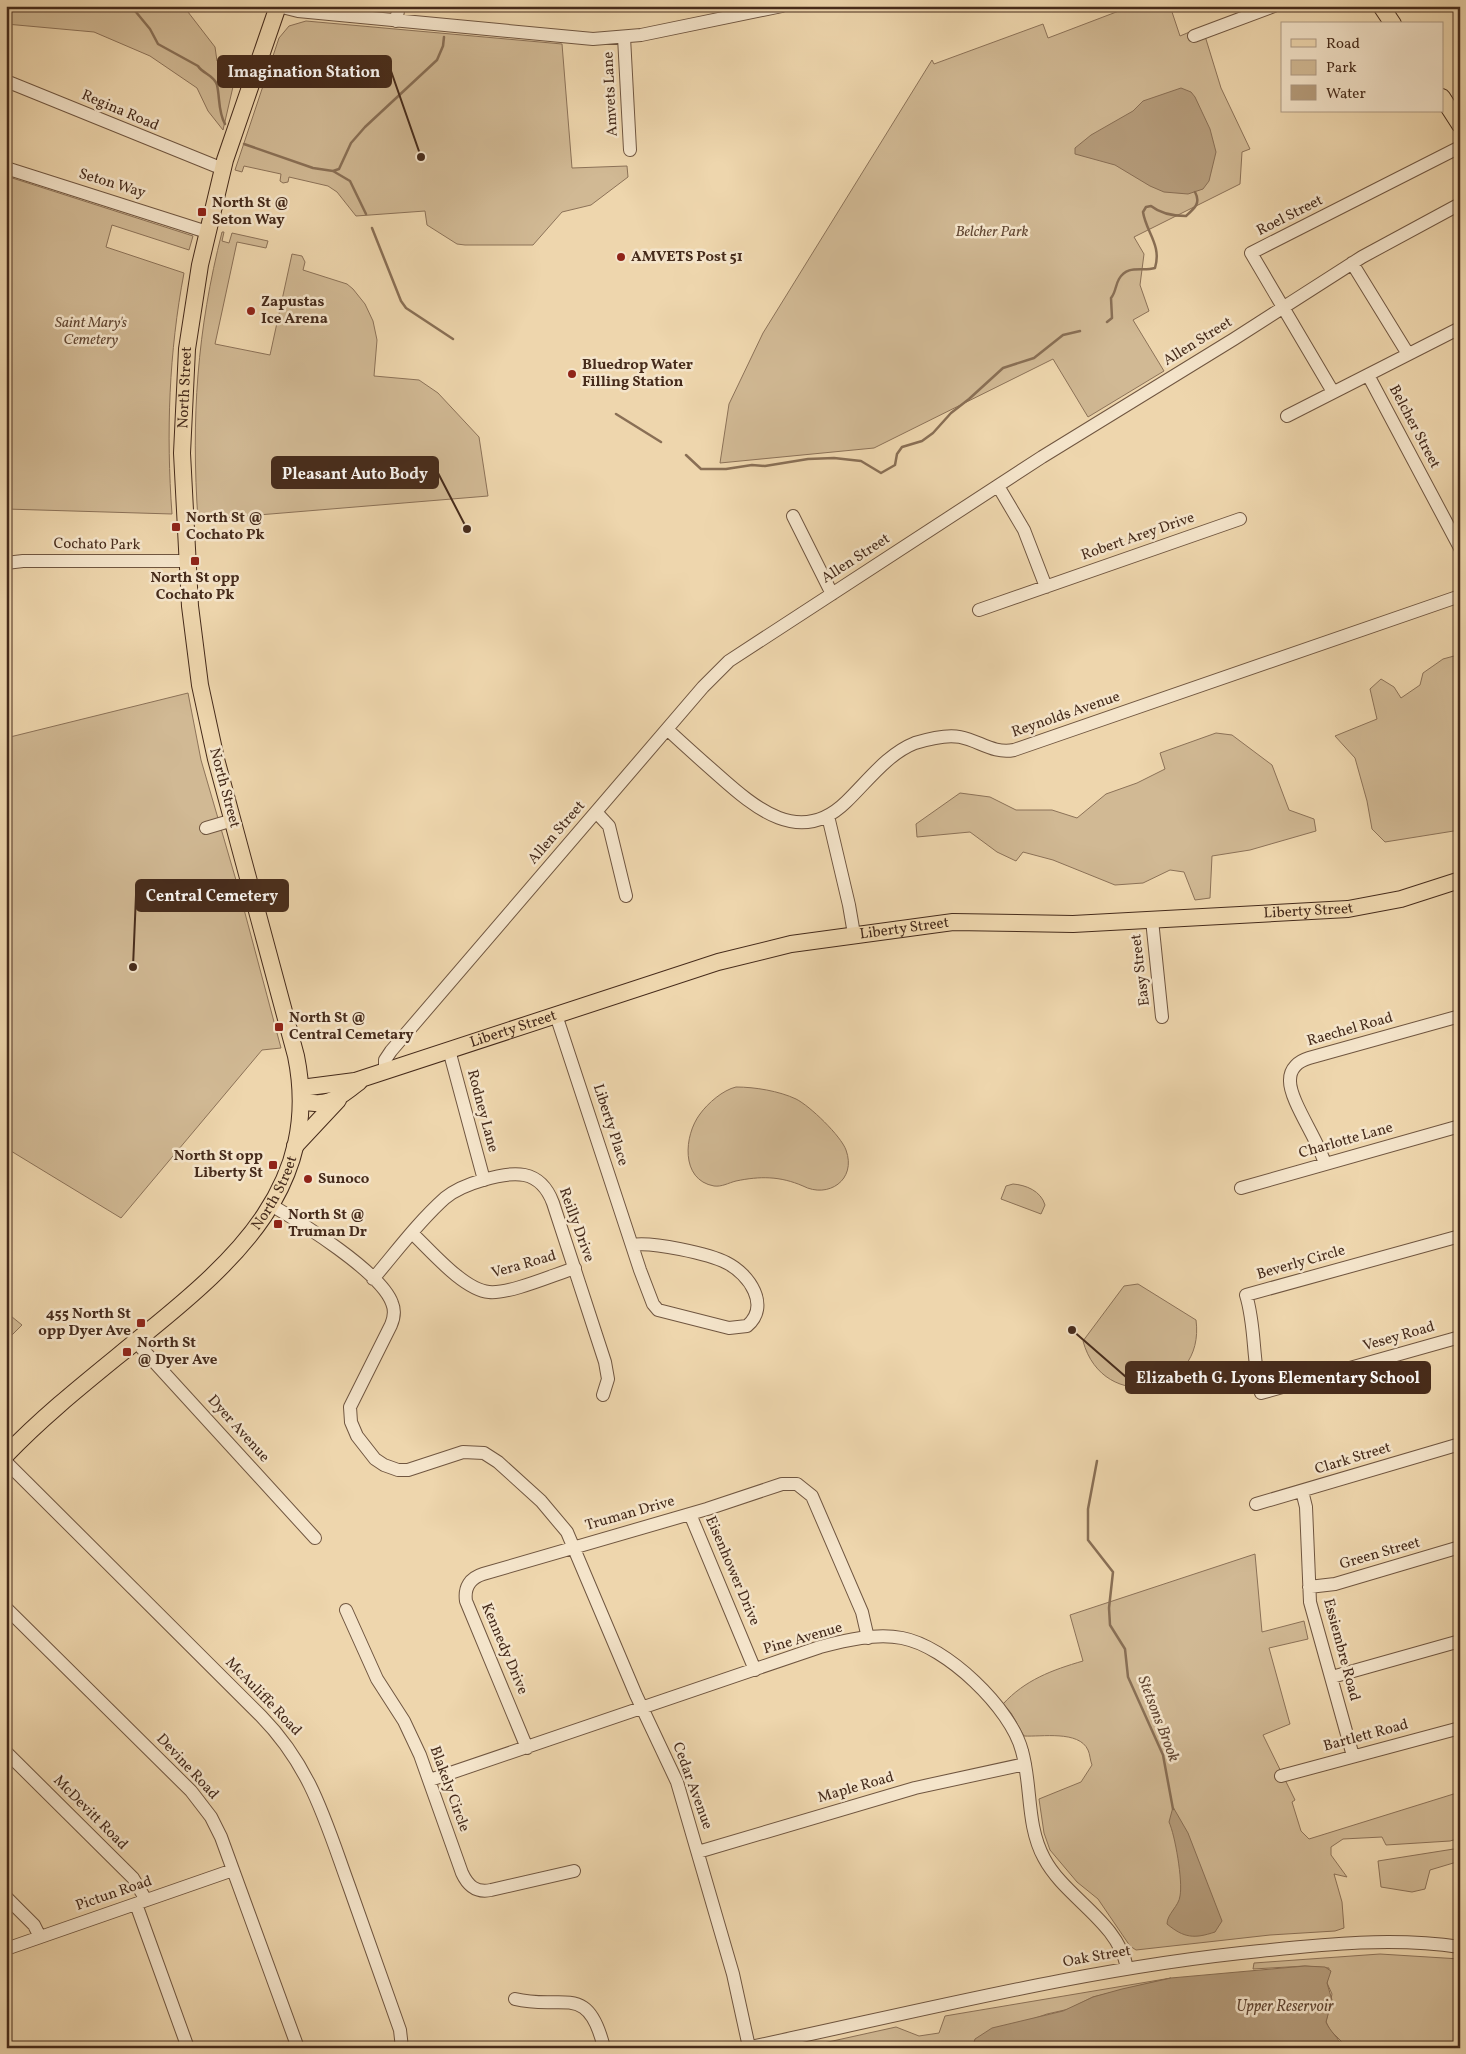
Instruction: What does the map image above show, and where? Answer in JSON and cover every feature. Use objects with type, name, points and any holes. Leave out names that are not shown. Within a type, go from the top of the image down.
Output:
[{"type":"main road","name":"North Street","points":[[6,1455],[51,1412],[198,1290],[229,1261],[271,1205],[285,1177],[295,1146],[301,1094],[293,1043],[212,742],[198,671],[182,467],[184,391],[193,307],[207,232],[222,169],[278,6]]},
{"type":"main road","points":[[1381,6],[1392,22]]},
{"type":"main road","points":[[1444,101],[1460,125]]},
{"type":"main road","name":"Liberty Street","points":[[301,1094],[366,1078],[737,956],[768,948],[854,934],[953,922],[1054,924],[1353,908],[1400,899],[1460,880]]},
{"type":"main road","name":"Liberty Street","points":[[301,1094],[323,1104],[340,1098],[366,1078]]},
{"type":"main road","points":[[295,1146],[340,1098]]},
{"type":"street","points":[[278,6],[369,12],[396,21],[568,37],[624,37],[782,6]]},
{"type":"street","points":[[396,21],[398,6]]},
{"type":"street","points":[[718,6],[721,19]]},
{"type":"street","points":[[1194,36],[1274,6]]},
{"type":"street","name":"Amvets Lane","points":[[624,37],[630,150]]},
{"type":"street","name":"Regina Road","points":[[6,81],[222,169]]},
{"type":"street","name":"Roel Street","points":[[1333,392],[1251,253],[1460,147]]},
{"type":"street","name":"Seton Way","points":[[6,168],[207,232]]},
{"type":"street","name":"Allen Street","points":[[385,1071],[385,1060],[391,1051],[723,666],[998,486],[1352,263],[1460,204]]},
{"type":"street","points":[[1352,263],[1408,354]]},
{"type":"street","points":[[1287,416],[1460,328]]},
{"type":"street","name":"Belcher Street","points":[[1368,375],[1460,548]]},
{"type":"street","points":[[998,486],[1024,530],[1046,587]]},
{"type":"street","points":[[793,516],[832,594]]},
{"type":"street","name":"Robert Arey Drive","points":[[979,610],[1240,519]]},
{"type":"street","name":"Cochato Park","points":[[6,563],[23,561],[188,562]]},
{"type":"street","name":"Reynolds Avenue","points":[[667,729],[744,798],[768,815],[797,821],[810,821],[828,816],[842,806],[888,760],[916,743],[958,737],[997,751],[1014,750],[1460,596]]},
{"type":"street","points":[[596,812],[609,826],[626,896]]},
{"type":"street","points":[[828,816],[850,905],[854,934]]},
{"type":"street","points":[[206,828],[233,820]]},
{"type":"street","name":"Easy Street","points":[[1152,920],[1162,1017]]},
{"type":"street","name":"Liberty Place","points":[[556,1015],[632,1245],[648,1293],[658,1310],[734,1329],[747,1326],[756,1315],[758,1303],[756,1293],[740,1273],[727,1263],[649,1244],[632,1245]]},
{"type":"street","name":"Raechel Road","points":[[1325,1164],[1319,1146],[1291,1089],[1291,1074],[1296,1065],[1309,1058],[1460,1016]]},
{"type":"street","name":"Rodney Lane","points":[[449,1050],[484,1180]]},
{"type":"street","name":"Charlotte Lane","points":[[1241,1188],[1460,1126]]},
{"type":"street","name":"Reilly Drive","points":[[373,1279],[450,1194],[484,1180],[508,1174],[521,1174],[533,1178],[544,1186],[554,1203],[575,1268],[607,1368],[608,1379],[603,1395]]},
{"type":"street","name":"Truman Drive","points":[[271,1205],[330,1242],[373,1279],[388,1295],[393,1304],[394,1315],[391,1325],[352,1402],[351,1422],[360,1441],[380,1462],[398,1470],[413,1468],[468,1451],[488,1455],[557,1517],[574,1547],[690,1514],[782,1484],[797,1484],[805,1488],[814,1500],[862,1612],[868,1638]]},
{"type":"street","name":"Vera Road","points":[[413,1234],[463,1280],[482,1291],[506,1290],[575,1268]]},
{"type":"street","name":"Beverly Circle","points":[[1261,1393],[1257,1374],[1253,1320],[1246,1295],[1460,1236]]},
{"type":"street","name":"Vesey Road","points":[[1261,1393],[1460,1337]]},
{"type":"street","name":"Dyer Avenue","points":[[136,1342],[315,1538]]},
{"type":"street","name":"Clark Street","points":[[1256,1504],[1460,1444]]},
{"type":"street","name":"McAuliffe Road","points":[[6,1462],[260,1716],[292,1751],[306,1776],[328,1828],[400,2030],[402,2048]]},
{"type":"street","name":"Essiembre Road","points":[[1302,1491],[1306,1507],[1309,1587],[1313,1614],[1353,1756]]},
{"type":"street","name":"Eisenhower Drive","points":[[690,1514],[755,1670]]},
{"type":"street","name":"Cedar Avenue","points":[[574,1547],[642,1708],[674,1775],[733,1974],[748,2047]]},
{"type":"street","name":"Kennedy Drive","points":[[527,1748],[468,1606],[466,1591],[470,1581],[478,1576],[574,1547]]},
{"type":"street","name":"Green Street","points":[[1309,1587],[1335,1584],[1460,1547]]},
{"type":"street","name":"Devine Road","points":[[6,1608],[197,1797],[214,1824],[233,1870],[298,2048]]},
{"type":"street","name":"Blakely Circle","points":[[346,1610],[377,1679],[407,1726],[430,1780],[467,1883],[474,1889],[491,1890],[574,1871]]},
{"type":"street","name":"Pine Avenue","points":[[430,1780],[828,1645],[868,1638],[890,1637],[909,1640],[924,1645],[946,1659],[976,1684],[1002,1713],[1018,1740],[1025,1764],[1034,1832],[1044,1860],[1112,1935],[1122,1951],[1127,1968]]},
{"type":"street","points":[[1332,1677],[1460,1642]]},
{"type":"street","name":"Bartlett Road","points":[[1281,1776],[1460,1728]]},
{"type":"street","name":"McDevitt Road","points":[[6,1752],[133,1878],[188,2048]]},
{"type":"street","name":"Maple Road","points":[[698,1852],[915,1788],[1025,1764]]},
{"type":"street","name":"Pictun Road","points":[[6,1949],[233,1870]]},
{"type":"street","points":[[6,1897],[31,1922],[40,1937]]},
{"type":"street","name":"Oak Street","points":[[748,2047],[1029,1986],[1127,1968],[1217,1955],[1326,1945],[1396,1942],[1460,1947]]},
{"type":"street","points":[[515,1999],[535,2002],[568,2002],[584,2008],[598,2024],[604,2048]]},
{"type":"green space","points":[[6,6],[190,6],[188,12],[215,47],[217,61],[235,78],[223,130],[208,111],[197,88],[150,56],[94,32],[6,24]]},
{"type":"green space","name":"Belcher Park","points":[[1132,6],[1170,6],[1180,36],[1192,31],[1205,36],[1221,88],[1250,149],[1242,152],[1240,184],[1134,237],[1144,254],[1140,285],[1149,311],[1133,320],[1164,371],[1088,417],[1053,359],[874,448],[720,463],[729,404],[763,333],[932,60],[934,64],[1043,24],[1048,38]]},
{"type":"green space","points":[[306,21],[562,44],[572,168],[627,166],[628,177],[591,205],[562,212],[533,245],[465,245],[457,244],[427,225],[425,211],[356,216],[337,192],[328,186],[289,177],[288,182],[283,183],[280,181],[281,174],[244,166],[242,172],[235,170],[279,38],[289,26]]},
{"type":"green space","name":"Saint Mary's Cemetery","points":[[6,176],[193,236],[189,250],[112,225],[106,247],[184,273],[175,333],[170,393],[169,453],[172,514],[6,509]]},
{"type":"green space","points":[[222,232],[224,232],[222,241],[229,243],[232,233],[268,241],[266,248],[237,242],[215,344],[270,355],[292,254],[302,256],[305,262],[303,270],[347,284],[365,304],[373,321],[377,340],[374,376],[419,380],[438,393],[479,437],[488,496],[198,520],[195,446],[198,375],[207,304]]},
{"type":"green space","points":[[1454,656],[1460,671],[1460,830],[1385,842],[1372,829],[1367,801],[1355,758],[1335,736],[1377,719],[1370,689],[1381,679],[1394,687],[1401,698],[1420,685],[1423,673],[1443,659]]},
{"type":"green space","points":[[188,693],[201,760],[238,887],[281,1048],[262,1050],[121,1218],[6,1148],[6,738]]},
{"type":"green space","points":[[1216,733],[1232,735],[1272,765],[1289,810],[1314,819],[1316,831],[1250,850],[1212,856],[1210,898],[1195,900],[1184,872],[1170,870],[1143,883],[1115,885],[1053,860],[1023,852],[1016,861],[997,852],[970,832],[917,837],[916,824],[960,793],[990,797],[1016,810],[1052,810],[1077,818],[1106,794],[1137,783],[1165,769],[1160,753]]},
{"type":"green space","points":[[736,1087],[782,1094],[796,1099],[809,1108],[832,1130],[846,1150],[848,1161],[844,1178],[838,1184],[822,1190],[812,1189],[786,1180],[770,1178],[745,1179],[717,1186],[703,1182],[695,1175],[690,1166],[688,1144],[691,1133],[700,1114],[707,1106],[721,1094]]},
{"type":"green space","points":[[1013,1184],[1028,1187],[1037,1192],[1045,1205],[1041,1214],[1001,1199],[1006,1186]]},
{"type":"green space","points":[[1138,1284],[1196,1320],[1195,1345],[1185,1365],[1170,1379],[1151,1386],[1130,1387],[1110,1379],[1094,1364],[1083,1341],[1124,1286]]},
{"type":"green space","points":[[6,1312],[22,1325],[6,1341]]},
{"type":"green space","points":[[1255,1554],[1262,1632],[1304,1621],[1308,1639],[1269,1648],[1290,1724],[1263,1735],[1295,1800],[1292,1802],[1301,1831],[1309,1839],[1460,1792],[1460,1838],[1450,1841],[1386,1845],[1382,1837],[1343,1839],[1331,1847],[1331,1855],[1347,1877],[1334,1874],[1342,1902],[1344,1928],[1335,1931],[1270,1935],[1136,1950],[1130,1946],[1098,1899],[1077,1882],[1050,1850],[1044,1833],[1039,1799],[1081,1782],[1092,1765],[1088,1750],[1077,1740],[1068,1737],[1024,1736],[1011,1713],[1003,1704],[1020,1688],[1030,1682],[1061,1668],[1083,1661],[1070,1615]]},
{"type":"green space","points":[[1460,1848],[1460,1861],[1430,1870],[1425,1889],[1412,1892],[1381,1887],[1378,1861]]},
{"type":"green space","points":[[1380,1954],[1460,1959],[1460,2048],[1342,2048],[1341,2041],[1330,2030],[1326,2022],[1332,1994],[1327,1983],[1329,1968],[1305,1966],[1253,1969],[1254,1963]]},
{"type":"green space","points":[[1171,1978],[1093,1997],[1069,2009],[1027,2021],[978,2048],[801,2048],[896,2027],[919,2036],[939,2033],[945,2016]]},
{"type":"water","points":[[1181,88],[1191,92],[1195,97],[1210,129],[1216,152],[1209,181],[1203,189],[1188,194],[1164,192],[1150,186],[1115,165],[1075,154],[1075,148],[1091,135],[1133,111],[1143,101]]},
{"type":"water","points":[[1173,1807],[1188,1833],[1222,1921],[1215,1932],[1201,1936],[1184,1935],[1167,1924],[1178,1903],[1181,1889],[1178,1858],[1169,1822]]},
{"type":"water","name":"Upper Reservoir","points":[[1305,1966],[1325,1967],[1331,1971],[1327,1983],[1332,2000],[1326,2022],[1342,2048],[972,2048],[975,2039],[992,2028],[1063,2011],[1093,1997],[1122,1989],[1171,1978]]},
{"type":"waterway","points":[[131,6],[150,29],[158,44],[198,66],[216,82],[220,110],[225,124]]},
{"type":"waterway","points":[[445,6],[446,10]]},
{"type":"waterway","points":[[244,144],[313,168],[333,171],[339,169],[351,143],[365,127],[437,60],[443,46],[444,37]]},
{"type":"waterway","points":[[333,171],[350,181],[366,214]]},
{"type":"waterway","points":[[1107,322],[1112,318],[1111,298],[1123,274],[1131,270],[1155,268],[1157,260],[1155,245],[1143,212],[1146,207],[1151,206],[1168,214],[1186,216],[1196,205],[1197,196],[1195,192]]},
{"type":"waterway","points":[[372,228],[401,301],[406,308],[453,339]]},
{"type":"waterway","points":[[686,455],[701,469],[726,469],[752,465],[765,466],[808,459],[834,458],[861,461],[881,473],[895,465],[897,454],[902,447],[922,441],[933,433],[951,413],[1003,368],[1034,358],[1063,335],[1080,331]]},
{"type":"waterway","points":[[616,414],[661,442]]},
{"type":"waterway","name":"Stetsons Brook","points":[[1097,1461],[1088,1509],[1088,1540],[1113,1572],[1109,1608],[1110,1625],[1125,1649],[1128,1677],[1163,1755],[1173,1809]]},
{"type":"place","name":"Imagination Station","points":[[421,157]]},
{"type":"place","name":"North St @ Seton Way","points":[[202,212]]},
{"type":"place","name":"AMVETS Post 51","points":[[621,257]]},
{"type":"place","name":"Zapustas Ice Arena","points":[[251,311]]},
{"type":"place","name":"Bluedrop Water Filling Station","points":[[572,374]]},
{"type":"place","name":"North St @ Cochato Pk","points":[[176,527]]},
{"type":"place","name":"Pleasant Auto Body","points":[[467,529]]},
{"type":"place","name":"North St opp Cochato Pk","points":[[195,561]]},
{"type":"place","name":"Central Cemetery","points":[[133,967]]},
{"type":"place","name":"North St @ Central Cemetary","points":[[279,1027]]},
{"type":"place","name":"North St opp Liberty St","points":[[273,1165]]},
{"type":"place","name":"Sunoco","points":[[308,1179]]},
{"type":"place","name":"North St @ Truman Dr","points":[[278,1224]]},
{"type":"place","name":"455 North St opp Dyer Ave","points":[[141,1323]]},
{"type":"place","name":"Elizabeth G. Lyons Elementary School","points":[[1072,1330]]},
{"type":"place","name":"North St @ Dyer Ave","points":[[127,1352]]}]
